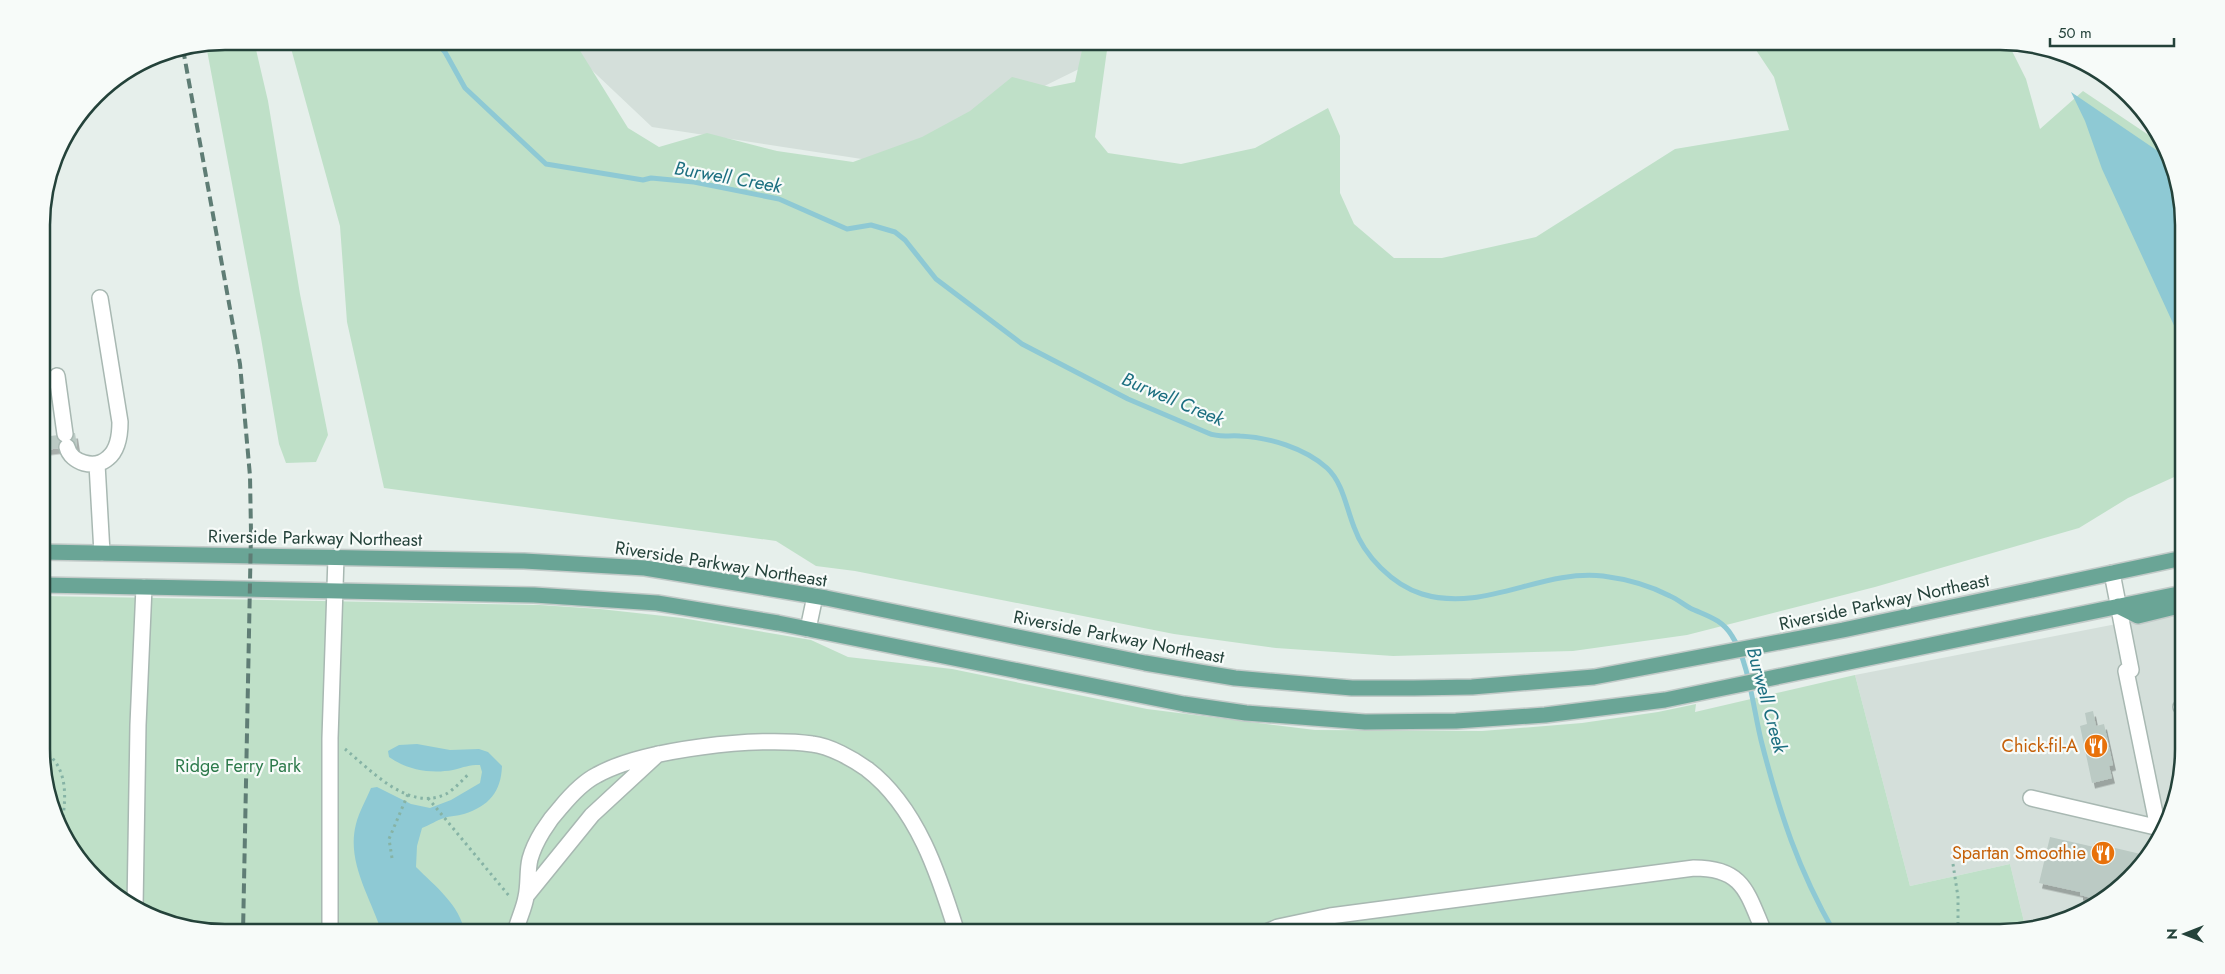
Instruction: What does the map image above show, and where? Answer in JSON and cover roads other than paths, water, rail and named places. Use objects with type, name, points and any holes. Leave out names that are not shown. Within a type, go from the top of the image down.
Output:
[{"type":"main road","name":"Riverside Parkway Northeast","points":[[50,552],[524,561],[645,568],[815,596],[1145,663],[1235,678],[1352,688],[1472,687],[1594,677],[1682,662],[1843,630],[2175,560]]},
{"type":"main road","points":[[50,585],[595,597],[694,608],[808,629],[1128,694],[1246,713],[1365,722],[1456,721],[1545,715],[1665,700],[2175,594]]},
{"type":"main road","points":[[2118,606],[2138,616],[2175,607]]},
{"type":"lane","points":[[57,376],[69,454],[85,463],[97,464],[105,461],[116,448],[120,431],[100,298]]},
{"type":"lane","points":[[97,464],[102,553]]},
{"type":"lane","points":[[330,924],[330,738],[336,557]]},
{"type":"lane","points":[[2112,573],[2128,671],[2159,821]]},
{"type":"lane","points":[[135,900],[138,725],[144,587]]},
{"type":"lane","points":[[808,629],[815,596]]},
{"type":"lane","points":[[518,924],[527,896],[530,858],[539,838],[559,809],[575,791],[596,775],[638,758],[658,754],[708,747],[794,743],[814,744],[855,762],[866,769],[894,796],[930,858],[954,924]]},
{"type":"lane","points":[[527,896],[592,815],[658,754]]},
{"type":"lane","points":[[2031,798],[2156,828]]},
{"type":"lane","points":[[1292,924],[1330,916],[1389,910],[1622,876],[1694,868],[1712,868],[1728,874],[1739,883],[1751,899],[1761,924]]},
{"type":"water","points":[[2071,92],[2159,152],[2162,158],[2174,202],[2175,328],[2102,169],[2085,121]]},
{"type":"water","points":[[417,744],[450,750],[479,749],[488,752],[502,766],[496,791],[487,802],[473,811],[441,819],[422,828],[417,846],[416,867],[446,897],[462,924],[379,924],[361,880],[354,852],[354,838],[356,824],[371,788],[377,787],[411,804],[430,808],[451,800],[480,783],[482,772],[480,765],[445,771],[411,768],[389,757],[388,751],[399,745]]},
{"type":"waterway","name":"Burwell Creek","points":[[443,50],[465,88],[546,164],[643,180],[651,178],[694,182],[779,199],[847,229],[871,225],[895,232],[905,240],[936,279],[1022,344],[1128,399],[1212,435],[1251,437],[1274,441],[1308,455],[1327,468],[1337,481],[1359,538],[1372,559],[1390,576],[1411,590],[1445,598],[1468,598],[1490,595],[1557,579],[1603,576],[1629,581],[1654,589],[1719,622],[1732,636],[1743,659],[1762,744],[1783,818],[1810,886],[1829,924]]},
{"type":"railway","points":[[184,55],[240,364],[250,476],[251,532],[243,924]]},
{"type":"place","name":"Chick-fil-A","points":[[2096,746]]},
{"type":"place","name":"Spartan Smoothie","points":[[2103,853]]},
{"type":"park label","name":"Ridge Ferry Park","points":[[238,766]]}]
